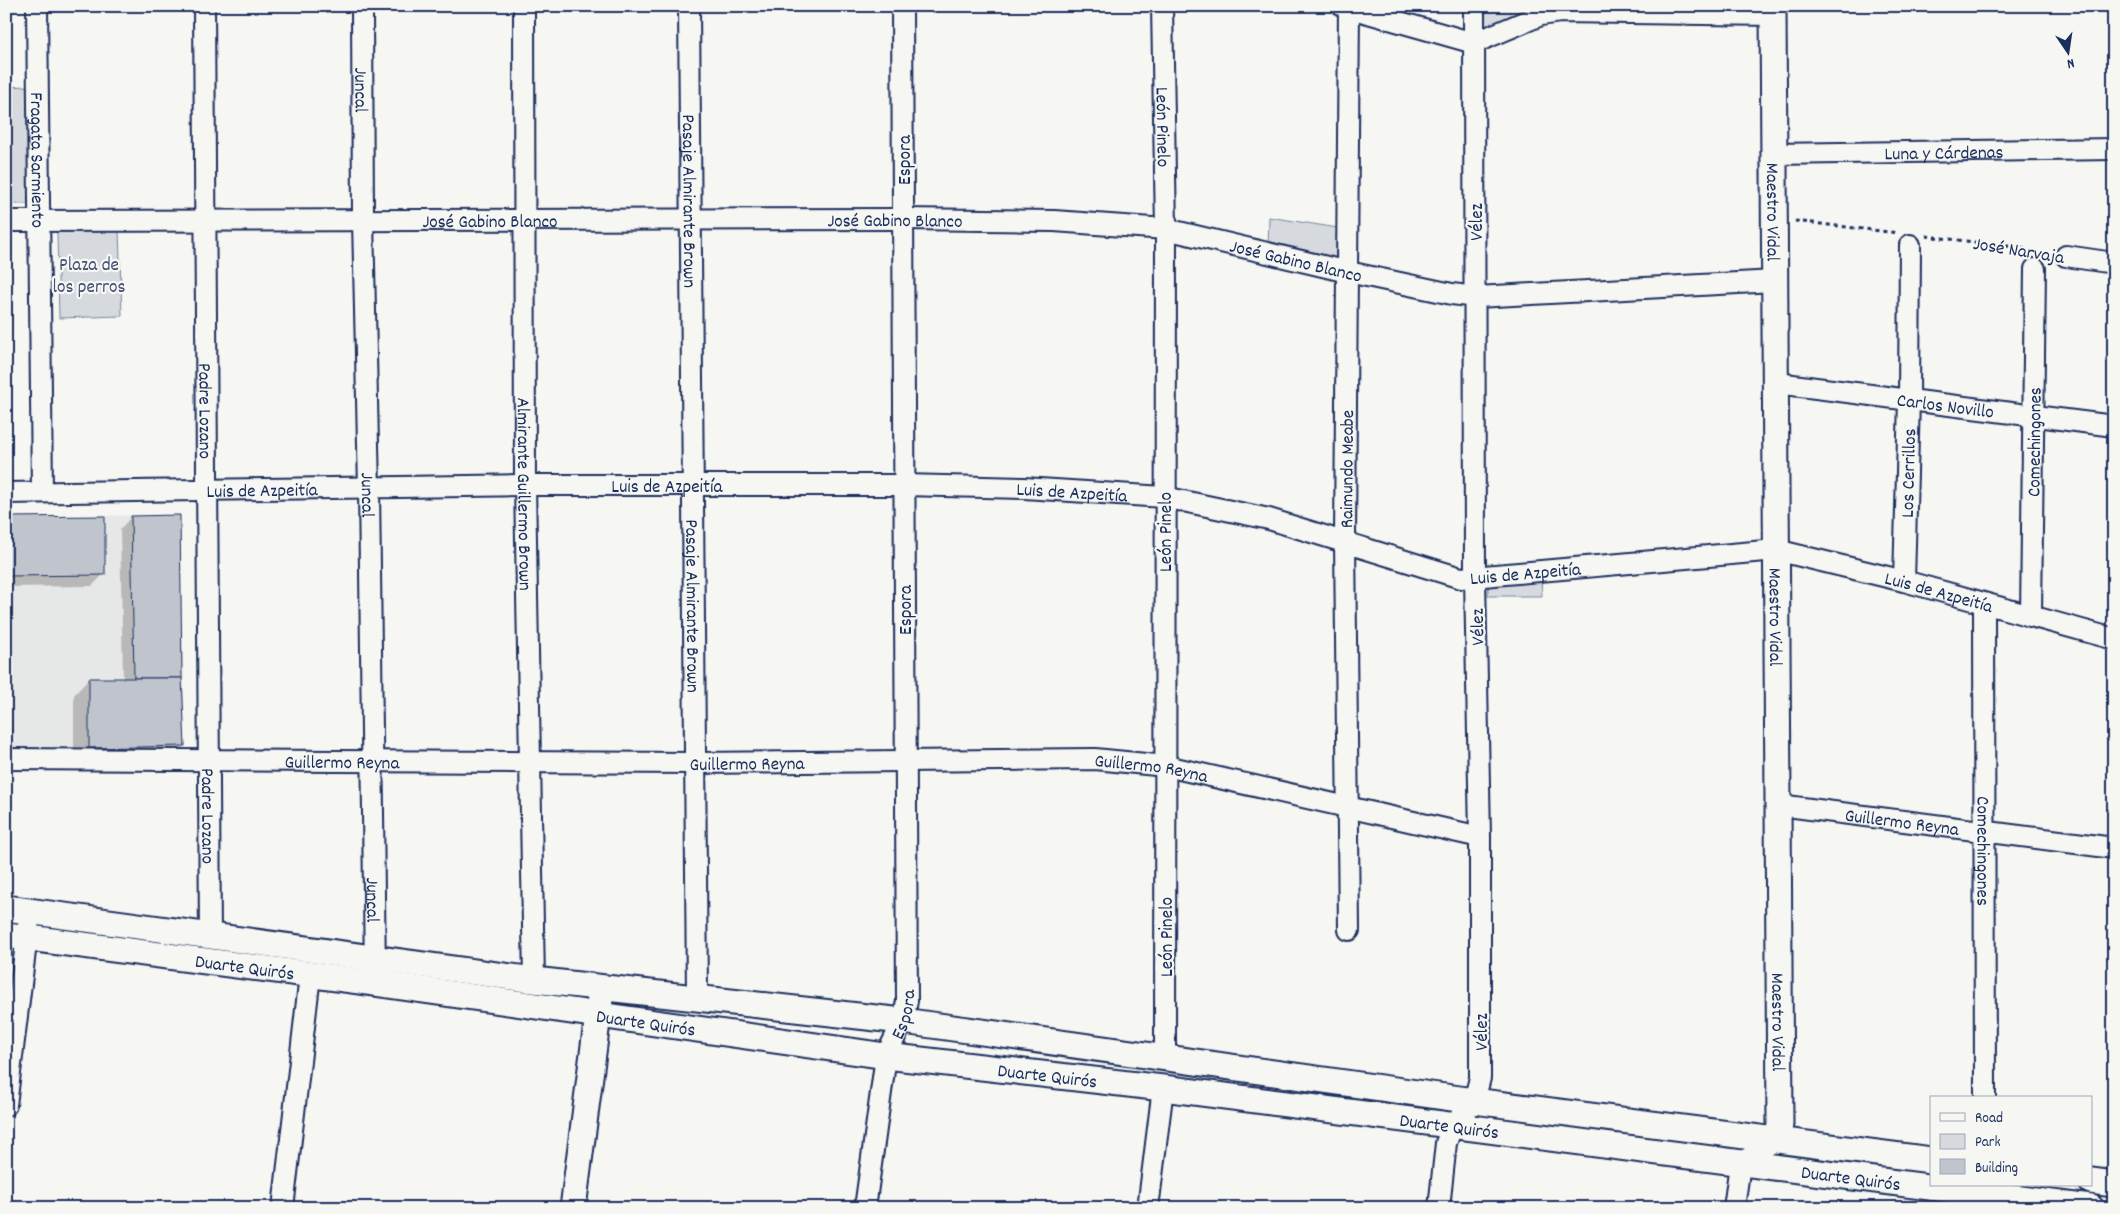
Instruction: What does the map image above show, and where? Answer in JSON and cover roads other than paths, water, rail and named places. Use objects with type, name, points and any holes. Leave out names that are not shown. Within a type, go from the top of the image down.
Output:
[{"type":"main road","name":"Maestro Vidal","points":[[1773,10],[1779,805],[1780,1106],[1778,1138]]},
{"type":"main road","name":"Duarte Quirós","points":[[18,910],[534,980],[697,996],[903,1021],[1474,1101],[1778,1138],[1930,1160]]},
{"type":"main road","name":"Duarte Quirós","points":[[16,936],[375,983],[886,1056],[1163,1088],[2091,1208]]},
{"type":"main road","points":[[573,1208],[602,986]]},
{"type":"main road","points":[[2092,1181],[2114,1184]]},
{"type":"street","name":"Fragata Sarmiento","points":[[37,6],[42,492]]},
{"type":"street","name":"Padre Lozano","points":[[204,6],[210,937]]},
{"type":"street","name":"Juncal","points":[[362,6],[363,220],[369,489],[375,983]]},
{"type":"street","name":"Almirante Guillermo Brown","points":[[524,6],[525,486],[534,980]]},
{"type":"street","name":"Pasaje Almirante Brown","points":[[689,6],[689,220],[697,996]]},
{"type":"street","name":"Espora","points":[[865,1208],[886,1056],[903,1021],[907,1001],[902,6]]},
{"type":"street","name":"León Pinelo","points":[[1162,6],[1166,229],[1164,497],[1166,766],[1165,1058]]},
{"type":"street","name":"Vélez","points":[[1439,1208],[1446,1144],[1452,1126],[1474,1101],[1480,1078],[1480,837],[1475,578],[1474,6]]},
{"type":"street","points":[[1347,7],[1474,42],[1547,10],[1773,10]]},
{"type":"street","name":"Raimundo Meabe","points":[[1347,7],[1348,272],[1345,540],[1349,930]]},
{"type":"street","name":"Luna y Cárdenas","points":[[1774,154],[2114,149]]},
{"type":"street","name":"José Gabino Blanco","points":[[6,221],[205,219],[524,221],[903,219],[1054,221],[1166,229],[1348,272],[1452,294],[1476,297],[1775,281]]},
{"type":"street","name":"Los Cerrillos","points":[[1904,581],[1916,241]]},
{"type":"street","name":"José Narvaja","points":[[2066,256],[2114,263]]},
{"type":"street","name":"Comechingones","points":[[2031,616],[2033,261]]},
{"type":"street","name":"Carlos Novillo","points":[[1777,382],[2032,417],[2114,426]]},
{"type":"street","name":"Luis de Azpeitía","points":[[6,492],[904,484],[1024,488],[1164,497],[1269,519],[1345,540],[1453,576],[1475,578],[1776,550],[1904,581],[1984,605],[2114,639]]},
{"type":"street","name":"Comechingones","points":[[1984,605],[1985,1096]]},
{"type":"street","name":"Guillermo Reyna","points":[[6,759],[695,762],[1056,758],[1166,766],[1480,837]]},
{"type":"street","name":"Guillermo Reyna","points":[[1779,805],[2114,848]]},
{"type":"street","points":[[6,1105],[18,910]]},
{"type":"street","points":[[283,1208],[310,975]]},
{"type":"street","points":[[1148,1208],[1163,1088]]},
{"type":"street","points":[[1734,1208],[1740,1164],[1778,1138]]},
{"type":"park label","name":"Plaza de los perros","points":[[89,274]]}]
